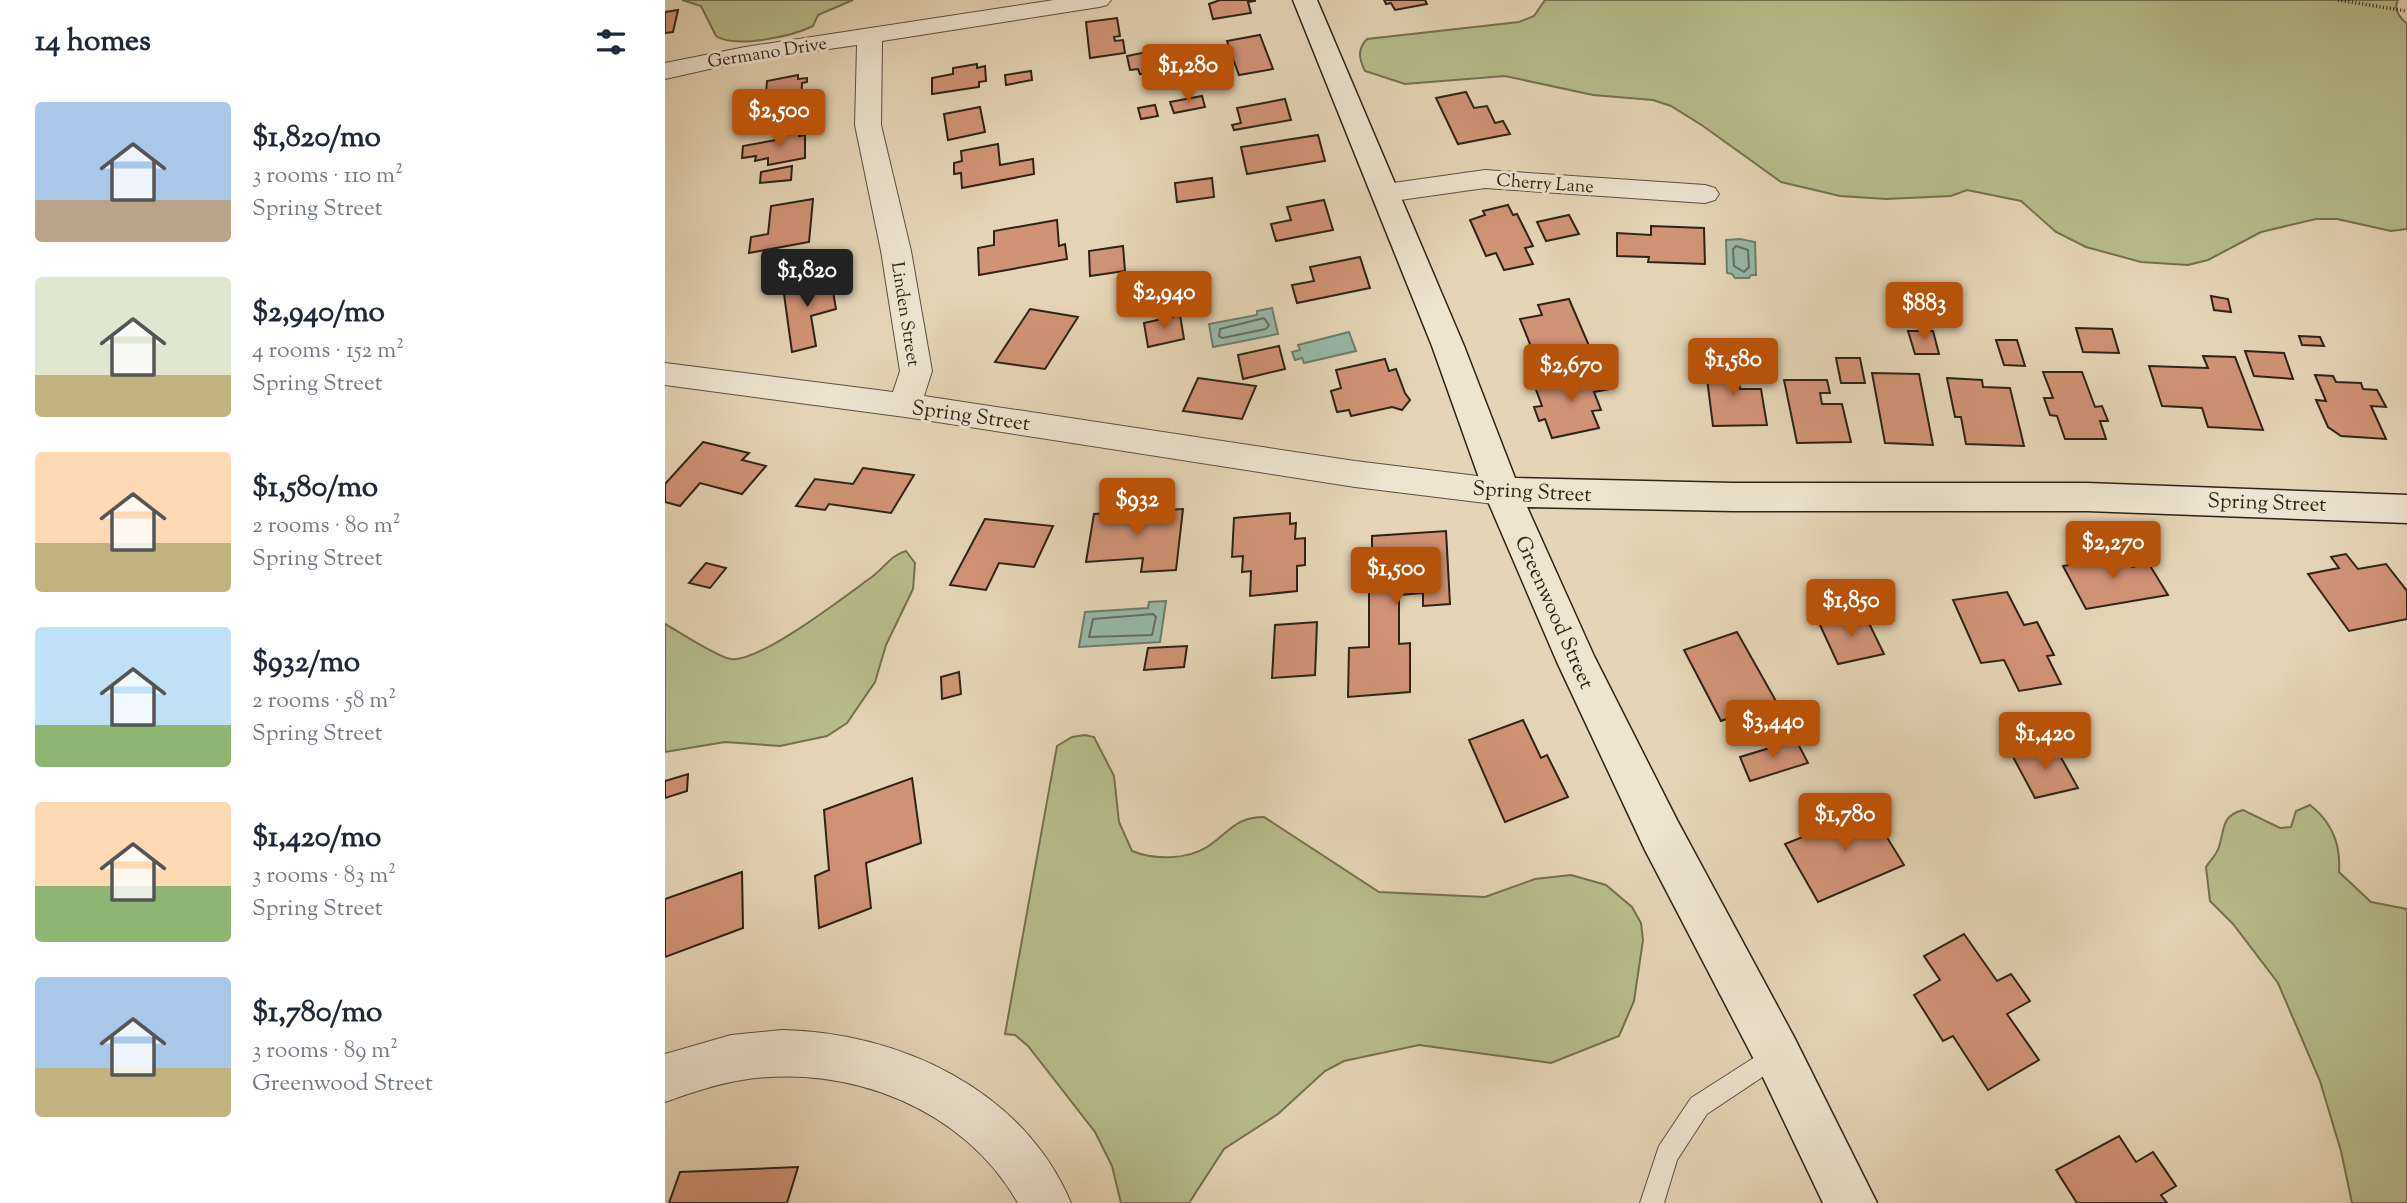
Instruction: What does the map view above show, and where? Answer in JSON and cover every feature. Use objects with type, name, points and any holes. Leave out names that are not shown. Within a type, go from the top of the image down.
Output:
[{"type":"street","points":[[870,36],[1100,0]]},
{"type":"street","name":"Greenwood Street","points":[[1305,0],[1386,193],[1502,492],[1609,732],[1851,1203]]},
{"type":"street","name":"Germano Drive","points":[[665,71],[766,50],[870,36]]},
{"type":"street","name":"Linden Street","points":[[870,36],[868,125],[896,251],[916,371],[905,405]]},
{"type":"street","name":"Cherry Lane","points":[[1386,193],[1485,179],[1705,194]]},
{"type":"street","name":"Spring Street","points":[[665,374],[905,405],[1355,474],[1502,492],[1733,497],[2087,497],[2407,509]]},
{"type":"street","points":[[665,1078],[751,1055],[790,1052],[871,1063],[908,1076],[991,1129],[1023,1165],[1046,1203]]},
{"type":"lane","points":[[1651,1203],[1667,1154],[1681,1128],[1699,1106],[1776,1054]]},
{"type":"path","points":[[2338,0],[2407,11]]},
{"type":"green space","points":[[682,0],[853,0],[818,15],[813,26],[804,30],[764,40],[736,41],[716,36],[701,6]]},
{"type":"green space","points":[[1545,0],[2398,0],[2397,10],[2407,24],[2407,229],[2391,231],[2337,219],[2316,219],[2261,232],[2208,260],[2188,265],[2141,262],[2086,247],[2056,232],[2021,201],[1967,190],[1951,196],[1886,199],[1840,196],[1781,182],[1703,126],[1671,106],[1653,100],[1593,95],[1505,76],[1405,84],[1365,71],[1361,62],[1360,50],[1367,39],[1519,22],[1534,16]]},
{"type":"green space","points":[[906,551],[915,563],[913,589],[886,645],[875,682],[847,723],[827,736],[780,746],[725,742],[665,752],[665,624],[725,657],[744,657],[761,651],[801,627],[874,575],[895,556]]},
{"type":"green space","points":[[1072,737],[1094,737],[1114,776],[1119,822],[1132,851],[1141,854],[1170,857],[1190,854],[1207,847],[1239,823],[1264,817],[1379,892],[1485,897],[1535,879],[1571,875],[1606,885],[1632,907],[1641,923],[1643,940],[1634,1001],[1619,1036],[1551,1063],[1419,1045],[1344,1061],[1325,1071],[1278,1114],[1224,1149],[1189,1203],[1121,1203],[1112,1166],[1095,1132],[1028,1046],[1015,1035],[1005,1034],[1057,746]]},
{"type":"green space","points":[[2310,805],[2324,819],[2337,843],[2339,872],[2371,902],[2407,909],[2407,1203],[2352,1203],[2341,1151],[2320,1081],[2278,983],[2233,924],[2210,901],[2206,867],[2218,850],[2227,819],[2243,810],[2280,828],[2291,827],[2296,811]]},
{"type":"water","points":[[1726,240],[1755,242],[1756,275],[1749,278],[1735,278],[1727,273]]},
{"type":"water","points":[[1272,308],[1278,334],[1213,347],[1209,324],[1257,315],[1257,311]]},
{"type":"water","points":[[1349,332],[1356,351],[1304,363],[1302,358],[1295,360],[1292,352],[1300,350],[1298,345]]},
{"type":"water","points":[[1166,601],[1160,642],[1079,647],[1085,612],[1148,608],[1149,602]]},
{"type":"building","points":[[1220,0],[1255,1],[1248,2],[1251,13],[1213,19],[1209,4]]},
{"type":"building","points":[[1384,0],[1425,0],[1427,4],[1395,10],[1391,3],[1386,4]]},
{"type":"building","points":[[678,10],[673,32],[665,33],[665,12]]},
{"type":"building","points":[[1117,18],[1120,36],[1114,37],[1115,41],[1123,40],[1125,53],[1090,58],[1086,22]]},
{"type":"building","points":[[1260,35],[1273,69],[1239,75],[1233,59],[1221,61],[1218,51],[1230,49],[1227,41]]},
{"type":"building","points":[[1152,51],[1157,71],[1140,74],[1138,69],[1130,70],[1127,56]]},
{"type":"building","points":[[977,64],[977,68],[985,66],[986,81],[979,82],[979,87],[932,94],[932,78],[953,74],[953,68]]},
{"type":"building","points":[[1031,71],[1032,80],[1006,85],[1005,75]]},
{"type":"building","points":[[798,75],[798,79],[807,78],[807,82],[802,83],[801,111],[764,117],[767,81]]},
{"type":"building","points":[[1466,92],[1474,108],[1487,106],[1495,123],[1503,121],[1510,134],[1458,144],[1436,98]]},
{"type":"building","points":[[1202,96],[1205,107],[1174,113],[1170,102]]},
{"type":"building","points":[[1285,99],[1291,120],[1234,130],[1232,125],[1241,123],[1237,108]]},
{"type":"building","points":[[1155,105],[1158,116],[1141,119],[1138,108]]},
{"type":"building","points":[[980,107],[985,132],[948,140],[944,114]]},
{"type":"building","points":[[799,128],[799,136],[805,135],[805,158],[768,165],[768,158],[755,161],[756,156],[742,158],[743,146],[782,139],[783,131]]},
{"type":"building","points":[[1318,135],[1325,161],[1247,174],[1241,147]]},
{"type":"building","points":[[998,144],[1000,165],[1033,159],[1034,174],[962,188],[961,173],[954,174],[954,163],[962,161],[961,151]]},
{"type":"building","points":[[792,166],[791,180],[760,183],[761,172]]},
{"type":"building","points":[[1212,178],[1214,197],[1177,202],[1175,183]]},
{"type":"building","points":[[813,199],[809,242],[749,253],[751,237],[768,234],[771,206]]},
{"type":"building","points":[[1324,200],[1333,230],[1276,241],[1271,224],[1291,220],[1287,207]]},
{"type":"building","points":[[1508,205],[1513,215],[1517,214],[1533,246],[1525,248],[1533,264],[1504,270],[1496,253],[1486,256],[1470,220],[1485,215],[1483,211]]},
{"type":"building","points":[[1569,215],[1579,234],[1546,241],[1537,222]]},
{"type":"building","points":[[1057,220],[1059,246],[1065,244],[1067,259],[979,275],[978,248],[994,245],[994,231]]},
{"type":"building","points":[[1651,226],[1704,228],[1705,264],[1648,262],[1649,257],[1617,256],[1617,233],[1651,235]]},
{"type":"building","points":[[1123,246],[1125,271],[1090,276],[1089,251]]},
{"type":"building","points":[[1360,257],[1370,288],[1297,303],[1292,285],[1314,281],[1310,267]]},
{"type":"building","points":[[830,274],[836,309],[811,316],[816,346],[792,352],[783,287]]},
{"type":"building","points":[[1175,281],[1179,298],[1157,303],[1153,285]]},
{"type":"building","points":[[2211,296],[2228,299],[2231,312],[2214,310]]},
{"type":"building","points":[[1569,299],[1590,348],[1536,359],[1520,319],[1542,315],[1538,305]]},
{"type":"building","points":[[1030,309],[1078,317],[1045,369],[995,362]]},
{"type":"building","points":[[1180,315],[1184,339],[1148,347],[1144,323]]},
{"type":"building","points":[[2076,328],[2112,329],[2119,353],[2083,352]]},
{"type":"building","points":[[1908,331],[1933,331],[1939,354],[1915,354]]},
{"type":"building","points":[[2299,336],[2320,337],[2324,346],[2302,345]]},
{"type":"building","points":[[1996,340],[2017,340],[2025,366],[2004,365]]},
{"type":"building","points":[[1279,346],[1285,369],[1243,379],[1238,355]]},
{"type":"building","points":[[2245,351],[2284,353],[2293,379],[2254,376]]},
{"type":"building","points":[[1596,355],[1602,368],[1569,374],[1564,362]]},
{"type":"building","points":[[2203,356],[2235,357],[2263,430],[2208,427],[2202,408],[2162,406],[2149,366],[2208,368]]},
{"type":"building","points":[[1836,358],[1860,358],[1865,383],[1841,383]]},
{"type":"building","points":[[1385,359],[1389,371],[1396,369],[1410,400],[1402,410],[1392,407],[1351,416],[1349,410],[1337,412],[1331,391],[1341,388],[1336,370]]},
{"type":"building","points":[[1705,363],[1736,363],[1740,389],[1761,389],[1767,425],[1713,426]]},
{"type":"building","points":[[1601,369],[1610,389],[1594,392],[1601,410],[1592,411],[1599,428],[1552,438],[1545,419],[1539,421],[1534,407],[1542,406],[1535,387],[1578,378],[1577,374]]},
{"type":"building","points":[[2043,372],[2082,372],[2095,407],[2102,406],[2108,421],[2100,421],[2106,439],[2065,439],[2057,416],[2050,415],[2044,398],[2053,398]]},
{"type":"building","points":[[1872,373],[1919,374],[1933,445],[1885,443]]},
{"type":"building","points":[[2315,375],[2333,376],[2336,382],[2361,383],[2363,389],[2377,390],[2386,407],[2371,406],[2386,439],[2341,436],[2328,427],[2316,400],[2326,401]]},
{"type":"building","points":[[1198,378],[1256,386],[1242,419],[1183,411]]},
{"type":"building","points":[[1947,378],[1982,380],[1983,387],[2010,388],[2024,446],[1966,444],[1961,417],[1955,417]]},
{"type":"building","points":[[1784,380],[1827,380],[1830,393],[1820,393],[1822,404],[1842,404],[1851,442],[1797,443]]},
{"type":"building","points":[[703,442],[749,453],[742,460],[766,466],[742,494],[700,483],[680,506],[665,502],[665,484]]},
{"type":"building","points":[[863,468],[914,475],[891,513],[829,504],[825,510],[796,506],[815,479],[853,484]]},
{"type":"building","points":[[1183,509],[1176,570],[1141,572],[1143,558],[1086,562],[1094,514]]},
{"type":"building","points":[[1290,513],[1290,524],[1296,523],[1295,539],[1305,538],[1305,565],[1297,566],[1297,591],[1250,596],[1251,571],[1242,572],[1243,556],[1232,557],[1234,518]]},
{"type":"building","points":[[985,519],[1053,526],[1034,567],[999,563],[986,590],[950,585]]},
{"type":"building","points":[[1446,531],[1450,604],[1423,606],[1423,593],[1399,595],[1399,644],[1410,643],[1410,692],[1348,697],[1349,648],[1369,647],[1369,571],[1358,572],[1357,557],[1372,556],[1372,536]]},
{"type":"building","points":[[2098,552],[2102,559],[2125,555],[2132,567],[2149,564],[2168,595],[2086,609],[2063,566],[2093,561],[2089,554]]},
{"type":"building","points":[[2346,554],[2358,569],[2386,564],[2407,591],[2407,619],[2349,631],[2308,574],[2339,568],[2331,557]]},
{"type":"building","points":[[706,563],[726,568],[710,588],[689,583]]},
{"type":"building","points":[[2007,592],[2024,625],[2037,622],[2054,655],[2047,656],[2061,684],[2019,691],[2004,660],[1981,663],[1953,600]]},
{"type":"building","points":[[1864,613],[1884,654],[1838,664],[1819,623]]},
{"type":"building","points":[[1317,622],[1315,675],[1272,678],[1275,625]]},
{"type":"building","points":[[1737,632],[1781,710],[1741,724],[1737,715],[1721,721],[1684,650]]},
{"type":"building","points":[[1187,646],[1184,667],[1144,670],[1148,648]]},
{"type":"building","points":[[959,672],[961,694],[942,699],[941,677]]},
{"type":"building","points":[[1523,720],[1541,758],[1547,755],[1568,797],[1505,822],[1469,740]]},
{"type":"building","points":[[1796,740],[1808,763],[1750,781],[1740,757]]},
{"type":"building","points":[[2054,745],[2078,788],[2035,798],[2012,755]]},
{"type":"building","points":[[688,774],[687,791],[665,798],[665,781]]},
{"type":"building","points":[[912,778],[921,843],[866,863],[871,908],[819,928],[815,876],[829,870],[824,810]]},
{"type":"building","points":[[1862,797],[1904,865],[1818,902],[1785,844],[1845,820],[1837,807]]},
{"type":"building","points":[[742,872],[743,928],[665,957],[665,899]]},
{"type":"building","points":[[1964,934],[1997,981],[2011,974],[2030,1001],[2007,1014],[2039,1060],[1988,1090],[1953,1036],[1943,1041],[1914,995],[1940,980],[1924,956]]},
{"type":"building","points":[[2119,1136],[2136,1162],[2153,1152],[2176,1186],[2161,1195],[2167,1203],[2077,1203],[2056,1170]]},
{"type":"building","points":[[798,1167],[787,1203],[669,1203],[680,1172]]}]
